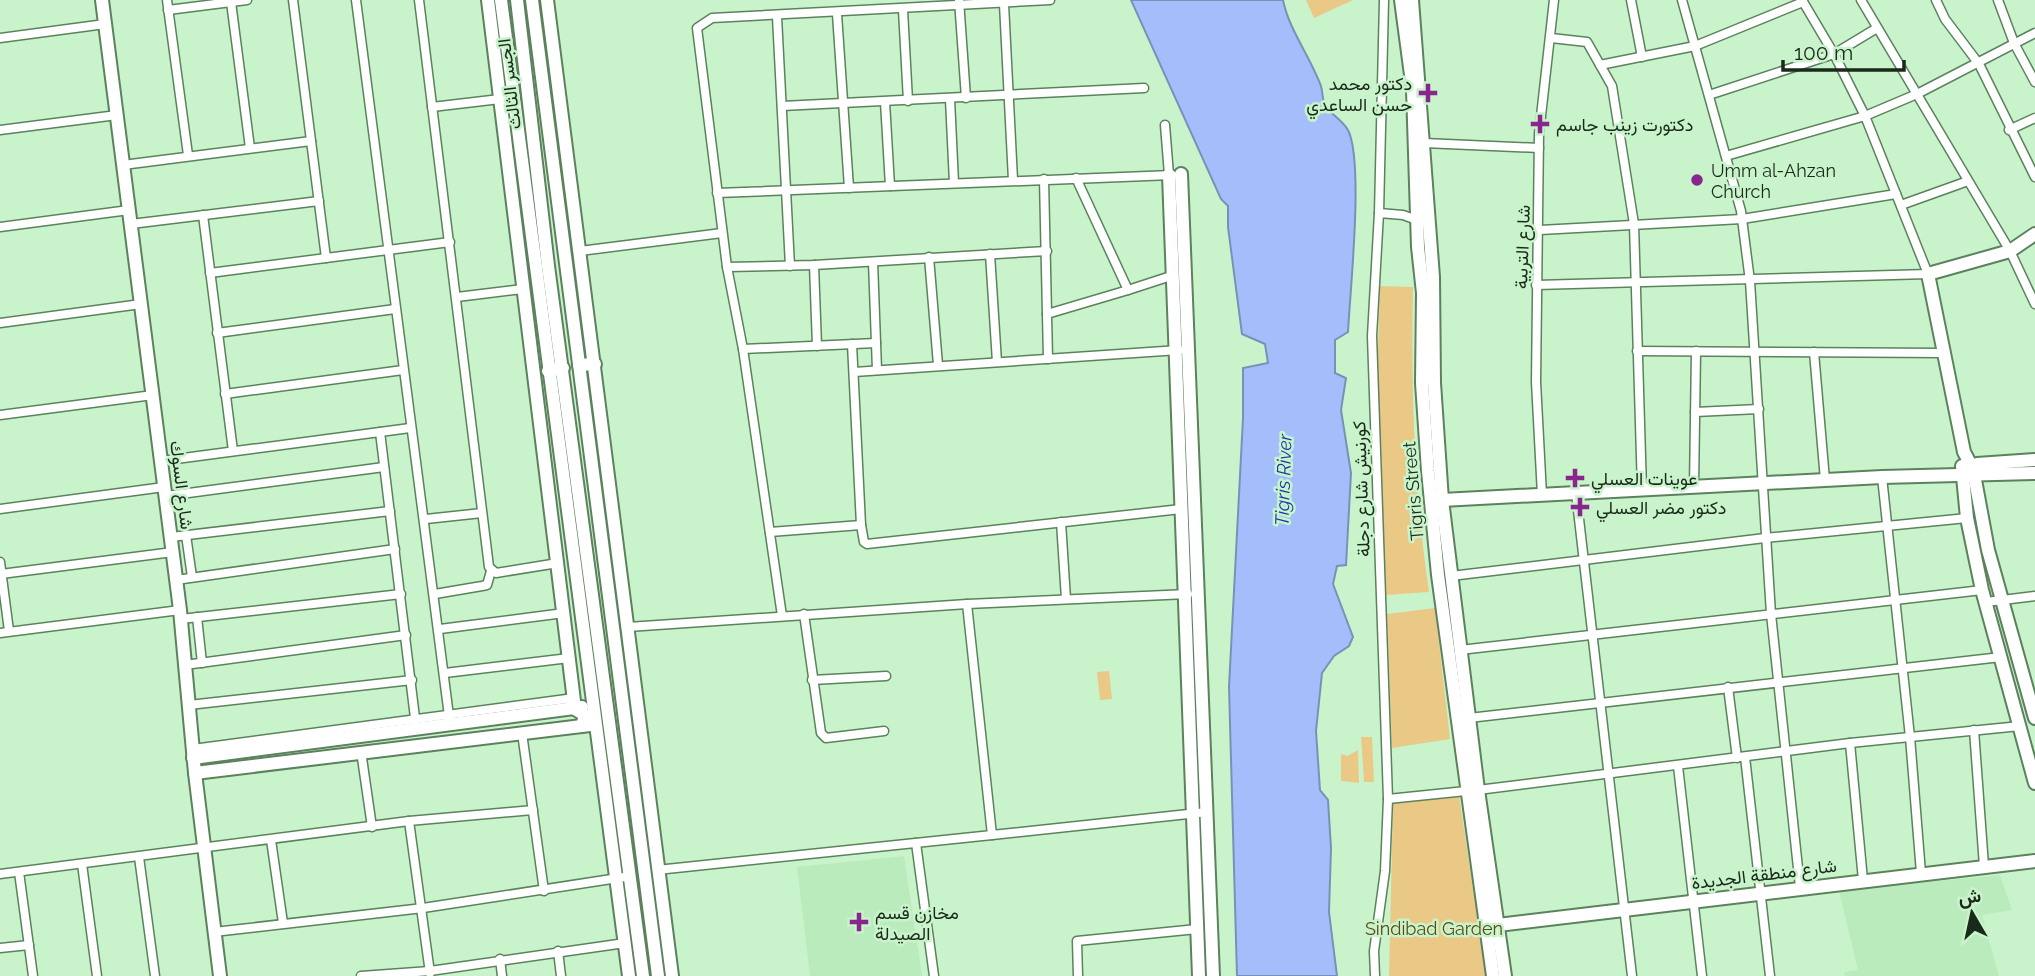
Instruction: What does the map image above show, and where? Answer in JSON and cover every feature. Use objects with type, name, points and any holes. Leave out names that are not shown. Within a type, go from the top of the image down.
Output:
[{"type":"street","name":"شارع السوك","points":[[102,0],[181,615],[203,848],[220,976]]},
{"type":"street","points":[[167,0],[188,155]]},
{"type":"street","points":[[168,10],[247,0]]},
{"type":"street","points":[[293,0],[326,258]]},
{"type":"street","points":[[356,0],[410,428],[426,519],[449,716]]},
{"type":"street","points":[[419,0],[491,571],[486,585],[435,594]]},
{"type":"street","points":[[488,0],[575,703],[585,715],[582,726]]},
{"type":"street","points":[[501,0],[629,976]]},
{"type":"street","name":"الجسر الثالث","points":[[517,0],[563,368],[637,873]]},
{"type":"street","name":"الجسر الثالث","points":[[532,0],[579,365],[637,873]]},
{"type":"street","points":[[547,0],[672,976]]},
{"type":"street","points":[[884,0],[884,11]]},
{"type":"street","points":[[782,616],[743,349],[722,233],[697,28],[712,19],[1050,0]]},
{"type":"street","name":"كورنيش شارع دجلة","points":[[1375,976],[1374,951],[1385,871],[1388,799],[1372,336],[1379,213],[1384,0]]},
{"type":"street","name":"Tigris Street","points":[[1401,0],[1413,90],[1417,220],[1423,293],[1422,383],[1428,471],[1472,790],[1493,976]]},
{"type":"street","name":"Tigris Street","points":[[1412,0],[1424,142],[1442,500],[1469,718],[1472,790],[1505,976]]},
{"type":"street","name":"شارع التربية","points":[[1542,495],[1536,382],[1539,148],[1554,0]]},
{"type":"street","points":[[1630,0],[1642,57]]},
{"type":"street","points":[[1682,0],[1742,219],[1750,281],[1765,483],[1765,538],[1777,683],[1800,887]]},
{"type":"street","points":[[1861,0],[2010,251],[2035,304]]},
{"type":"street","points":[[1936,0],[1945,19],[1979,64],[2009,130],[2035,177]]},
{"type":"street","points":[[1998,0],[2014,43],[2035,82]]},
{"type":"street","points":[[1600,65],[1695,46],[1803,1],[1866,116],[1928,274],[1964,452],[2035,719]]},
{"type":"street","points":[[231,2],[250,148]]},
{"type":"street","points":[[960,3],[966,98]]},
{"type":"street","points":[[1004,4],[1013,180]]},
{"type":"street","points":[[903,10],[908,101]]},
{"type":"street","points":[[837,13],[849,188]]},
{"type":"street","points":[[777,17],[790,266]]},
{"type":"street","points":[[0,38],[105,24]]},
{"type":"street","points":[[1709,94],[1834,54],[1877,27]]},
{"type":"street","points":[[1726,156],[1866,116],[1979,64],[2035,33]]},
{"type":"street","points":[[1551,38],[1587,42],[1612,86],[1634,224],[1642,490]]},
{"type":"street","points":[[782,106],[1010,97],[1144,88]]},
{"type":"street","points":[[432,107],[500,99]]},
{"type":"street","points":[[950,99],[954,183]]},
{"type":"street","points":[[885,102],[890,186]]},
{"type":"street","points":[[0,130],[117,115]]},
{"type":"street","points":[[2009,130],[2035,118]]},
{"type":"street","points":[[1165,125],[1175,175],[1188,349],[1213,976]]},
{"type":"street","points":[[123,165],[311,141]]},
{"type":"street","points":[[1424,142],[1539,148]]},
{"type":"street","points":[[717,194],[1175,175]]},
{"type":"street","points":[[1175,175],[1171,276],[1199,976]]},
{"type":"street","points":[[1076,178],[1128,290]]},
{"type":"street","points":[[1044,179],[1048,359]]},
{"type":"street","points":[[1901,205],[1968,181]]},
{"type":"street","points":[[1540,230],[1742,219],[1896,194]]},
{"type":"street","points":[[131,224],[319,201]]},
{"type":"street","points":[[0,227],[129,210]]},
{"type":"street","points":[[1379,213],[1403,215],[1417,220]]},
{"type":"street","points":[[202,215],[233,451]]},
{"type":"street","points":[[580,251],[722,233]]},
{"type":"street","points":[[1536,285],[1928,274],[2010,251],[2035,234]]},
{"type":"street","points":[[210,272],[450,242]]},
{"type":"street","points":[[519,252],[532,250]]},
{"type":"street","points":[[727,267],[814,265],[1047,251]]},
{"type":"street","points":[[990,254],[998,362]]},
{"type":"street","points":[[929,257],[938,365]]},
{"type":"street","points":[[873,262],[877,370]]},
{"type":"street","points":[[814,265],[817,346]]},
{"type":"street","points":[[1047,314],[1171,276]]},
{"type":"street","points":[[457,297],[523,289]]},
{"type":"street","points":[[0,323],[141,304]]},
{"type":"street","points":[[218,332],[395,309]]},
{"type":"street","points":[[743,349],[876,343]]},
{"type":"street","points":[[852,345],[861,526],[864,542],[867,544],[1181,509]]},
{"type":"street","points":[[854,372],[1188,349]]},
{"type":"street","points":[[1637,351],[1944,353]]},
{"type":"street","points":[[1694,487],[1696,351]]},
{"type":"street","points":[[1814,352],[1825,480]]},
{"type":"street","points":[[579,365],[595,364]]},
{"type":"street","points":[[548,371],[563,368]]},
{"type":"street","points":[[225,394],[403,370]]},
{"type":"street","points":[[0,415],[152,395]]},
{"type":"street","points":[[1695,412],[1759,409]]},
{"type":"street","points":[[161,461],[410,428]]},
{"type":"street","points":[[380,432],[416,725]]},
{"type":"street","points":[[1969,472],[2035,460]]},
{"type":"street","points":[[0,509],[384,467]]},
{"type":"street","points":[[1442,500],[1969,472],[2035,473]]},
{"type":"street","points":[[1969,472],[1967,518],[1984,596],[2035,783]]},
{"type":"street","points":[[1882,477],[1910,737],[1921,873]]},
{"type":"street","points":[[1576,493],[1632,976]]},
{"type":"street","points":[[171,537],[390,511]]},
{"type":"street","points":[[426,519],[482,513]]},
{"type":"street","points":[[1451,576],[1584,558],[1967,518]]},
{"type":"street","points":[[1060,522],[1066,599]]},
{"type":"street","points":[[770,532],[861,526]]},
{"type":"street","points":[[186,535],[191,578]]},
{"type":"street","points":[[176,580],[395,549]]},
{"type":"street","points":[[2,574],[173,552]]},
{"type":"street","points":[[0,562],[4,632],[181,615],[197,617],[401,594]]},
{"type":"street","points":[[491,571],[558,563]]},
{"type":"street","points":[[628,626],[967,604],[1197,593]]},
{"type":"street","points":[[1460,650],[1894,600],[1984,596],[2002,600],[2035,596]]},
{"type":"street","points":[[967,604],[992,835]]},
{"type":"street","points":[[440,629],[564,613]]},
{"type":"street","points":[[804,614],[821,733],[826,738],[884,731]]},
{"type":"street","points":[[197,617],[202,663]]},
{"type":"street","points":[[185,665],[406,635]]},
{"type":"street","points":[[1469,718],[2001,657]]},
{"type":"street","points":[[445,673],[569,658]]},
{"type":"street","points":[[812,680],[886,676]]},
{"type":"street","points":[[189,705],[412,680]]},
{"type":"street","points":[[1728,687],[1741,757],[1770,976]]},
{"type":"street","points":[[416,725],[449,716],[575,703],[587,705],[593,698]]},
{"type":"street","points":[[193,754],[575,703]]},
{"type":"street","points":[[195,773],[596,724]]},
{"type":"street","points":[[1388,799],[1785,754],[1850,743],[2020,726]]},
{"type":"street","points":[[1974,730],[1984,866]]},
{"type":"street","points":[[522,733],[544,891]]},
{"type":"street","points":[[1190,736],[1204,736]]},
{"type":"street","points":[[1850,743],[1863,880]]},
{"type":"street","points":[[361,751],[372,827]]},
{"type":"street","points":[[1678,766],[1702,976]]},
{"type":"street","points":[[0,874],[409,821],[533,810]]},
{"type":"street","points":[[214,932],[423,908],[544,891],[658,870],[1207,812]]},
{"type":"street","points":[[409,821],[430,973]]},
{"type":"street","points":[[271,840],[283,923]]},
{"type":"street","points":[[916,843],[934,976]]},
{"type":"street","points":[[139,857],[155,976]]},
{"type":"street","name":"شارع منطقة الجديدة","points":[[1498,925],[2035,861]]},
{"type":"street","points":[[82,864],[97,976]]},
{"type":"street","points":[[19,872],[33,976]]},
{"type":"street","points":[[637,873],[643,976]]},
{"type":"street","points":[[637,873],[658,976]]},
{"type":"street","points":[[1078,976],[1077,941],[1198,929]]},
{"type":"street","points":[[361,976],[430,973],[500,959],[625,943]]},
{"type":"street","points":[[0,948],[29,944]]},
{"type":"street","points":[[558,951],[561,976]]},
{"type":"street","points":[[500,959],[502,976]]},
{"type":"shaded area","name":"مخازن قسم الصيدلة","points":[[904,856],[922,976],[810,976],[797,867]]},
{"type":"shaded area","points":[[2000,875],[2012,910],[1982,915],[1999,976],[1845,976],[1844,972],[1858,970],[1839,891]]},
{"type":"green space","points":[[1306,0],[1353,0],[1314,18]]},
{"type":"green space","points":[[1380,286],[1413,287],[1415,440],[1429,592],[1386,595],[1377,377]]},
{"type":"green space","points":[[1435,608],[1450,739],[1392,748],[1387,614]]},
{"type":"green space","points":[[1109,671],[1112,699],[1100,700],[1097,672]]},
{"type":"green space","points":[[1361,737],[1372,737],[1374,782],[1364,782]]},
{"type":"green space","points":[[1358,750],[1359,783],[1341,781],[1341,754],[1347,756]]},
{"type":"green space","name":"Sindibad Garden","points":[[1459,795],[1486,976],[1389,976],[1393,804]]},
{"type":"water","name":"Tigris River","points":[[1131,0],[1283,0],[1290,22],[1321,86],[1325,105],[1348,130],[1353,146],[1356,197],[1348,332],[1335,340],[1335,373],[1346,378],[1341,410],[1351,473],[1346,565],[1337,566],[1333,584],[1353,637],[1349,646],[1334,656],[1322,673],[1316,731],[1320,790],[1328,800],[1331,848],[1329,912],[1337,976],[1237,976],[1229,687],[1243,418],[1243,368],[1268,363],[1265,344],[1242,334],[1228,227],[1228,206],[1221,199]]},
{"type":"place","name":"دكتور محمد حسن الساعدي","points":[[1428,93]]},
{"type":"place","name":"دكتورت زينب جاسم","points":[[1540,124]]},
{"type":"place","name":"Umm al-Ahzan Church","points":[[1697,180]]},
{"type":"place","name":"عوينات العسلي","points":[[1575,478]]},
{"type":"place","name":"دكتور مضر العسلي","points":[[1580,507]]},
{"type":"place","name":"مخازن قسم الصيدلة","points":[[859,922]]}]
